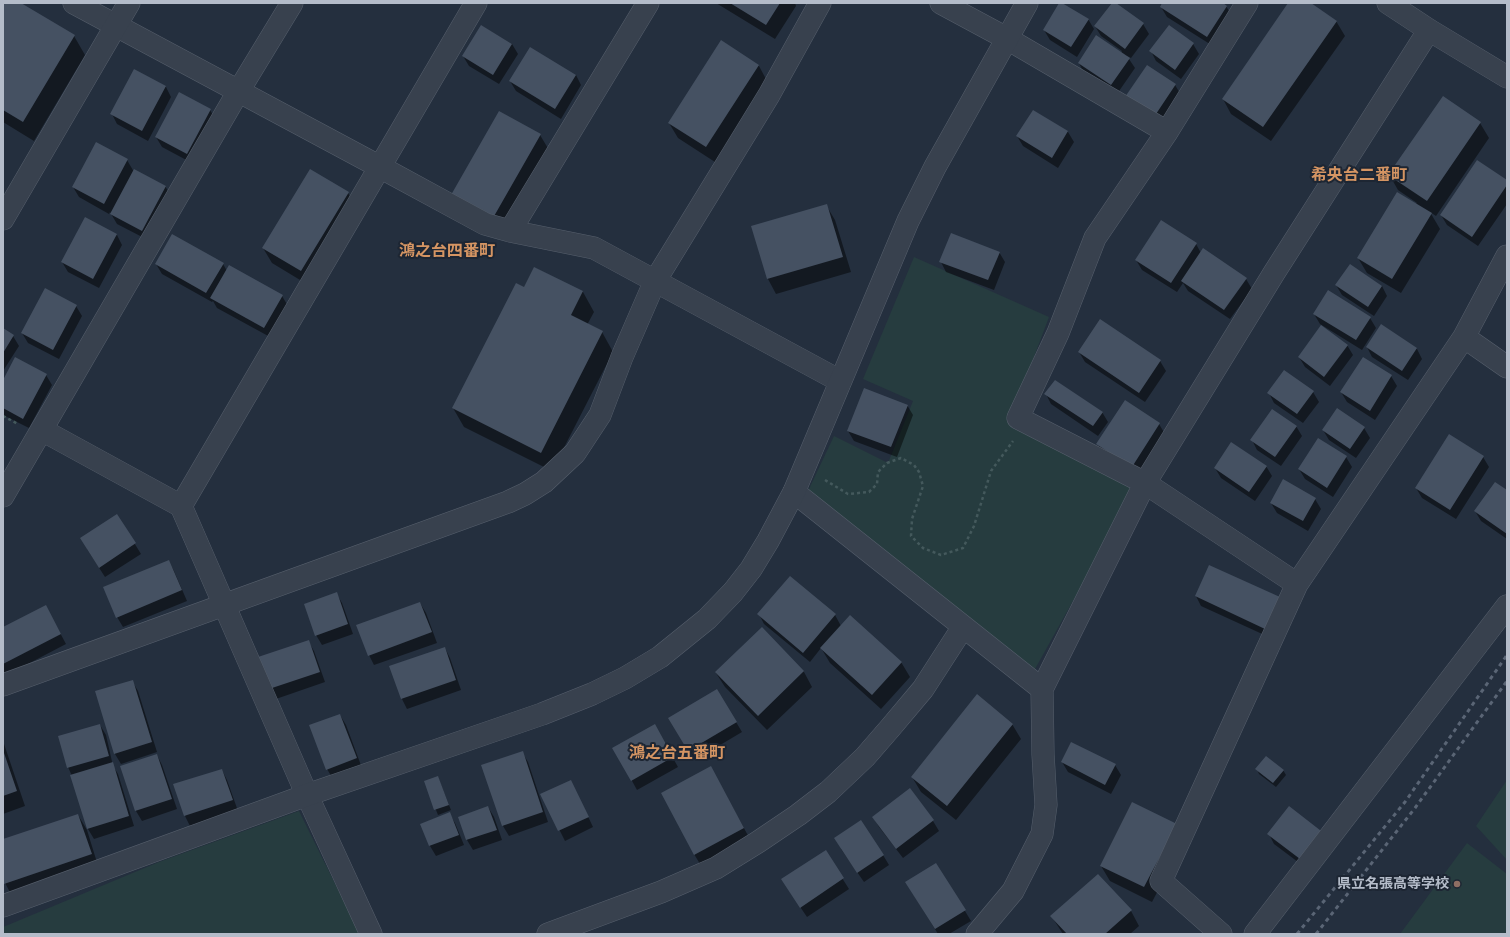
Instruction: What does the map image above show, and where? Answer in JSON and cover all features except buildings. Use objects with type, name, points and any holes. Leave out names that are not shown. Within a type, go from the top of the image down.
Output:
[{"type":"street","points":[[74,3],[485,224],[510,231],[594,248],[840,381]]},
{"type":"street","points":[[3,219],[129,3]]},
{"type":"street","points":[[3,496],[238,92],[292,3]]},
{"type":"street","points":[[181,506],[476,3]]},
{"type":"street","points":[[510,231],[648,3]]},
{"type":"street","points":[[3,685],[508,502],[525,494],[544,482],[575,453],[600,415],[622,357],[655,281],[769,95],[820,3]]},
{"type":"street","points":[[941,3],[1006,38],[1167,132]]},
{"type":"street","points":[[3,906],[307,795],[542,714],[585,697],[625,678],[660,657],[707,619],[733,592],[751,569],[794,492],[908,221],[935,167],[1027,3]]},
{"type":"street","points":[[1247,3],[1167,132],[1095,238],[1058,332],[1018,418],[1145,482],[1297,584]]},
{"type":"street","points":[[1388,3],[1429,30],[1507,77]]},
{"type":"street","points":[[977,934],[1013,891],[1042,834],[1046,805],[1043,754],[1042,689],[1145,482],[1274,273],[1429,30]]},
{"type":"street","points":[[1221,934],[1161,881],[1297,584],[1464,337],[1507,256]]},
{"type":"street","points":[[1464,337],[1507,367]]},
{"type":"street","points":[[42,430],[181,506],[307,795],[371,934]]},
{"type":"street","points":[[794,492],[1042,689]]},
{"type":"street","points":[[1255,934],[1507,606]]},
{"type":"street","points":[[548,934],[661,892],[716,868],[798,815],[828,792],[865,757],[923,689],[964,627]]},
{"type":"path","points":[[823,479],[848,494],[869,492],[877,484],[878,472],[888,463],[901,458],[914,465],[919,472],[923,486],[912,519],[911,536],[923,548],[941,555],[963,548],[974,526],[990,471],[1018,433],[1018,418]]},
{"type":"green space","points":[[914,257],[1049,317],[1011,418],[1136,488],[1035,669],[808,491],[834,436],[888,463],[913,401],[863,379]]},
{"type":"green space","points":[[1507,780],[1507,860],[1476,826]]},
{"type":"green space","points":[[299,811],[360,934],[3,934],[3,927],[159,862]]},
{"type":"green space","points":[[1467,843],[1507,874],[1507,934],[1400,934]]},
{"type":"railway","points":[[1297,934],[1405,802],[1507,655]]},
{"type":"railway","points":[[1316,934],[1415,808],[1507,681]]},
{"type":"place","name":"県立名張高等学校","points":[[1457,884]]},
{"type":"district","name":"希央台二番町","points":[[1359,175]]},
{"type":"district","name":"鴻之台四番町","points":[[447,251]]},
{"type":"district","name":"鴻之台五番町","points":[[677,753]]}]
